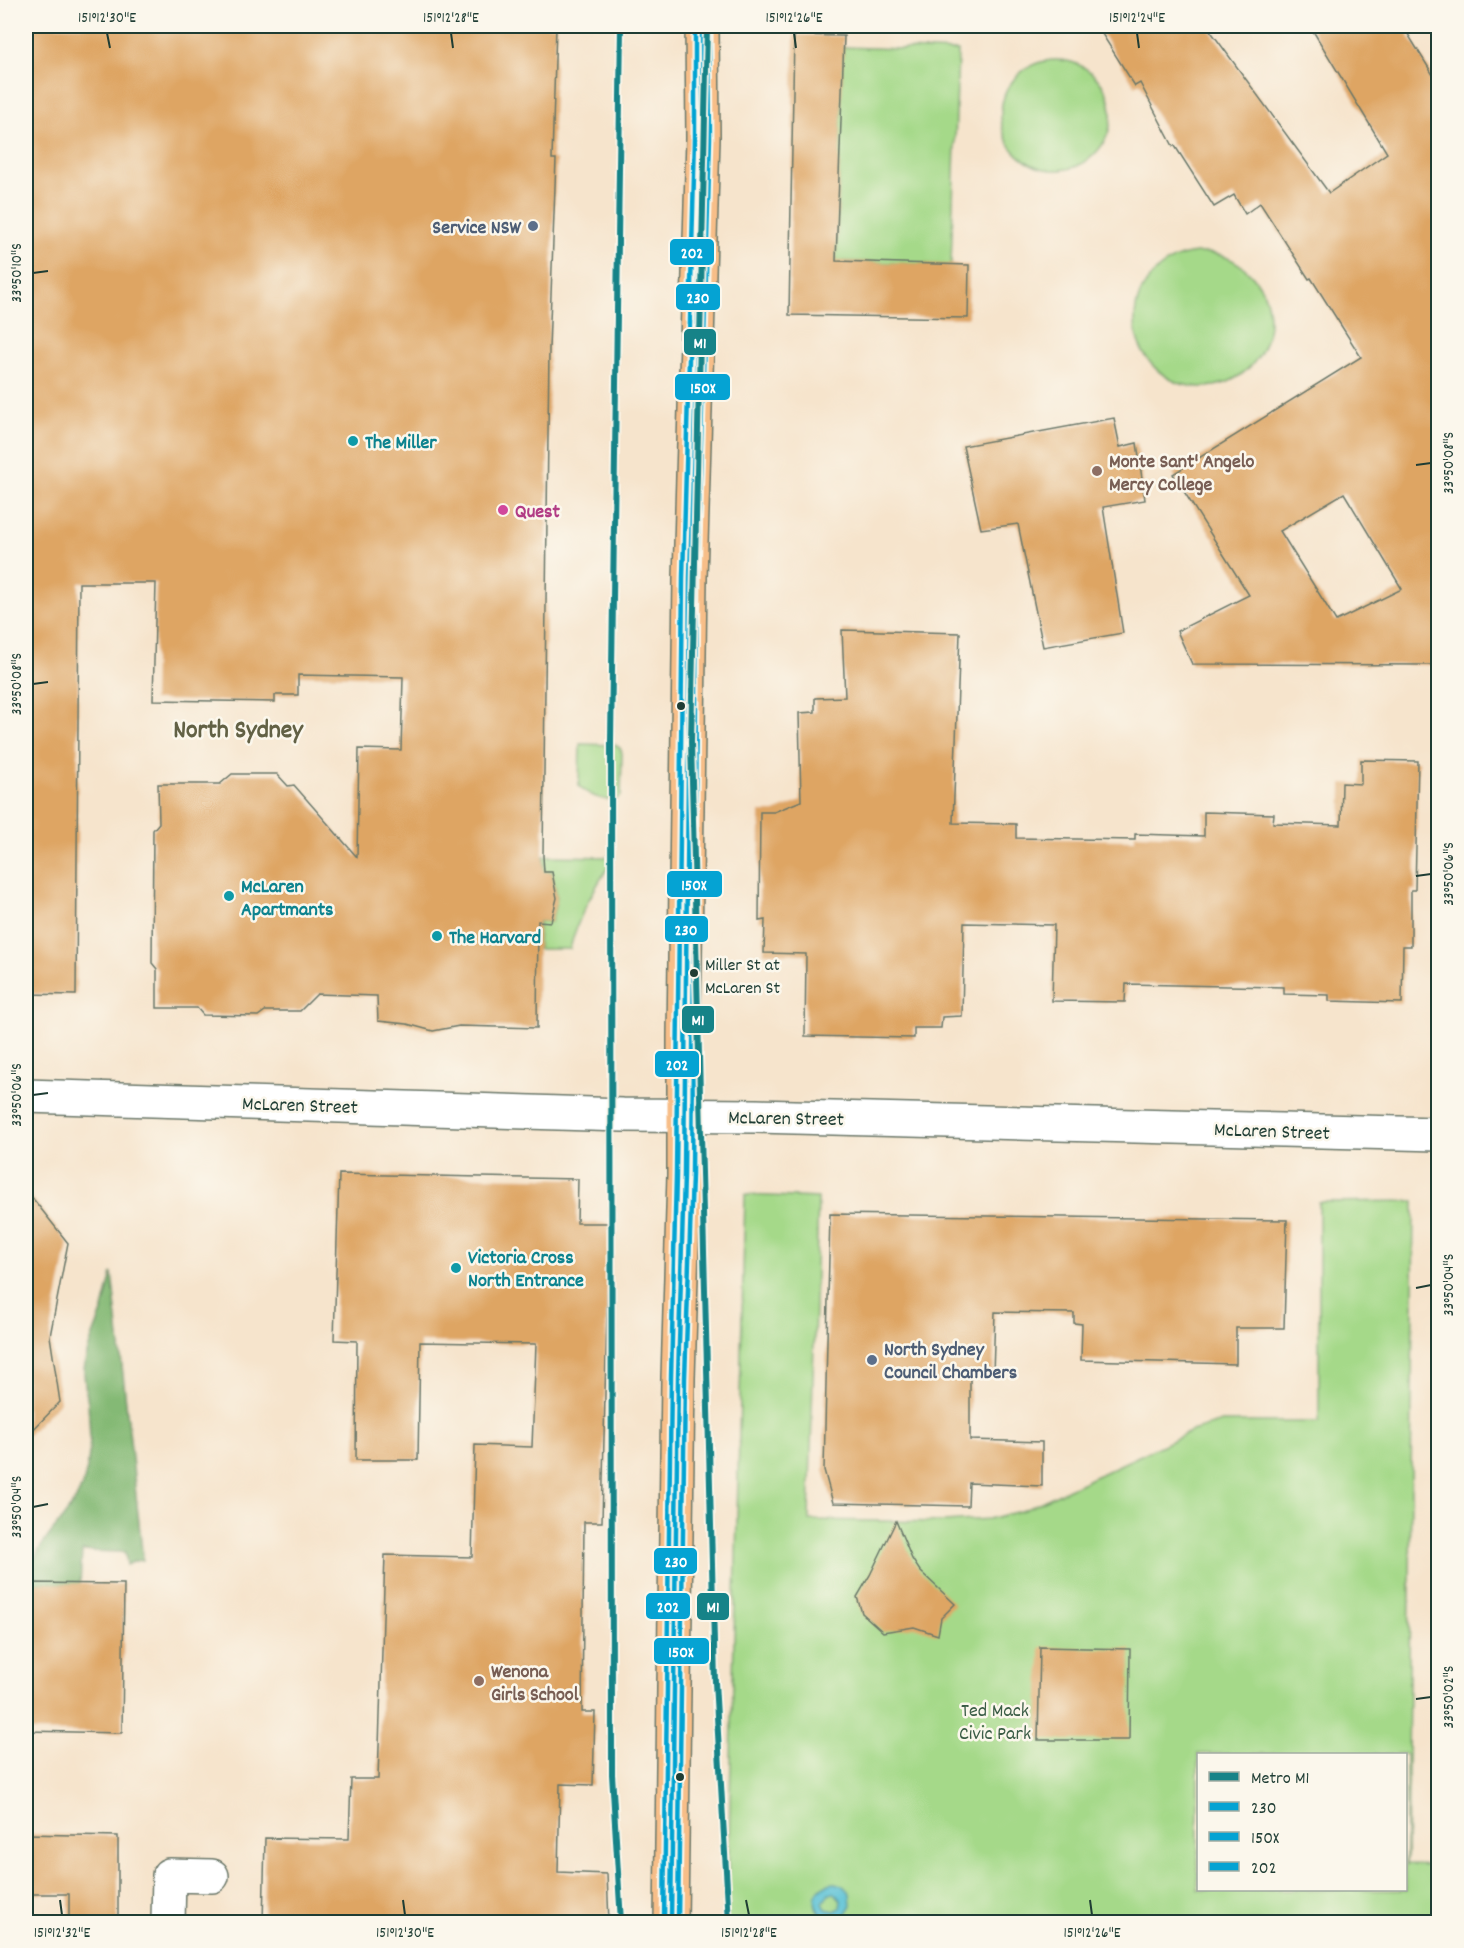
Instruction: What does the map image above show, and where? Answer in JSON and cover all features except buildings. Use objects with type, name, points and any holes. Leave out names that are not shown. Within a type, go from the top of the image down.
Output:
[{"type":"main road","points":[[671,1923],[690,590],[703,138],[702,26]]},
{"type":"street","name":"McLaren Street","points":[[26,1096],[684,1116],[1438,1134]]},
{"type":"street","points":[[168,1923],[169,1875],[212,1876]]},
{"type":"green space","points":[[843,47],[958,51],[951,265],[836,261]]},
{"type":"green space","points":[[1056,60],[1077,65],[1095,76],[1106,94],[1111,115],[1106,136],[1095,154],[1077,165],[1056,170],[1035,165],[1017,154],[1006,136],[1001,115],[1006,94],[1017,76],[1035,65]]},
{"type":"green space","points":[[1202,253],[1228,258],[1249,273],[1264,294],[1269,320],[1264,346],[1249,367],[1228,382],[1202,387],[1176,382],[1155,367],[1140,346],[1135,320],[1140,294],[1155,273],[1176,258]]},
{"type":"green space","points":[[580,744],[615,745],[620,748],[622,753],[621,796],[611,800],[599,798],[579,786]]},
{"type":"green space","points":[[544,856],[615,857],[588,901],[570,949],[538,949],[539,921],[551,922],[557,898],[552,872],[544,872]]},
{"type":"green space","name":"Ted Mack Civic Park","points":[[745,1195],[818,1198],[809,1520],[945,1522],[989,1519],[1024,1510],[1192,1431],[1222,1422],[1319,1422],[1319,1202],[1414,1201],[1407,1864],[1438,1865],[1438,1922],[727,1922]]},
{"type":"green space","points":[[112,1273],[143,1560],[127,1565],[125,1552],[82,1551],[80,1584],[28,1583],[37,1554],[71,1507],[84,1480],[90,1441],[84,1370]]},
{"type":"water","points":[[836,1883],[842,1885],[850,1893],[851,1905],[844,1916],[833,1918],[819,1912],[816,1897],[819,1890],[826,1885]],"holes":[[[829,1893],[835,1893],[841,1900],[840,1908],[835,1911],[826,1909],[823,1903]]]},
{"type":"metro line","name":"M1","points":[[621,26],[611,741],[612,1774],[621,1922]]},
{"type":"metro line","name":"M1","points":[[707,26],[691,742],[715,1682],[729,1922]]},
{"type":"transit line","name":"202","points":[[664,1922],[683,578],[695,138],[695,26]]},
{"type":"transit line","name":"230","points":[[671,1922],[678,1378],[684,1175],[690,578],[703,138],[702,26]]},
{"type":"transit line","name":"150X","points":[[678,1922],[685,1378],[692,1175],[697,578],[710,138],[709,26]]},
{"type":"place","name":"Service NSW","points":[[533,226]]},
{"type":"place","name":"The Miller","points":[[353,441]]},
{"type":"place","name":"Monte Sant' Angelo Mercy College","points":[[1097,471]]},
{"type":"place","name":"Quest","points":[[503,510]]},
{"type":"place","name":"McLaren Apartmants","points":[[229,896]]},
{"type":"place","name":"The Harvard","points":[[437,936]]},
{"type":"place","name":"Miller St at McLaren St","points":[[694,973]]},
{"type":"place","name":"Victoria Cross North Entrance","points":[[456,1268]]},
{"type":"place","name":"North Sydney Council Chambers","points":[[872,1360]]},
{"type":"place","name":"Wenona Girls School","points":[[479,1681]]},
{"type":"district","name":"North Sydney","points":[[238,728]]}]
